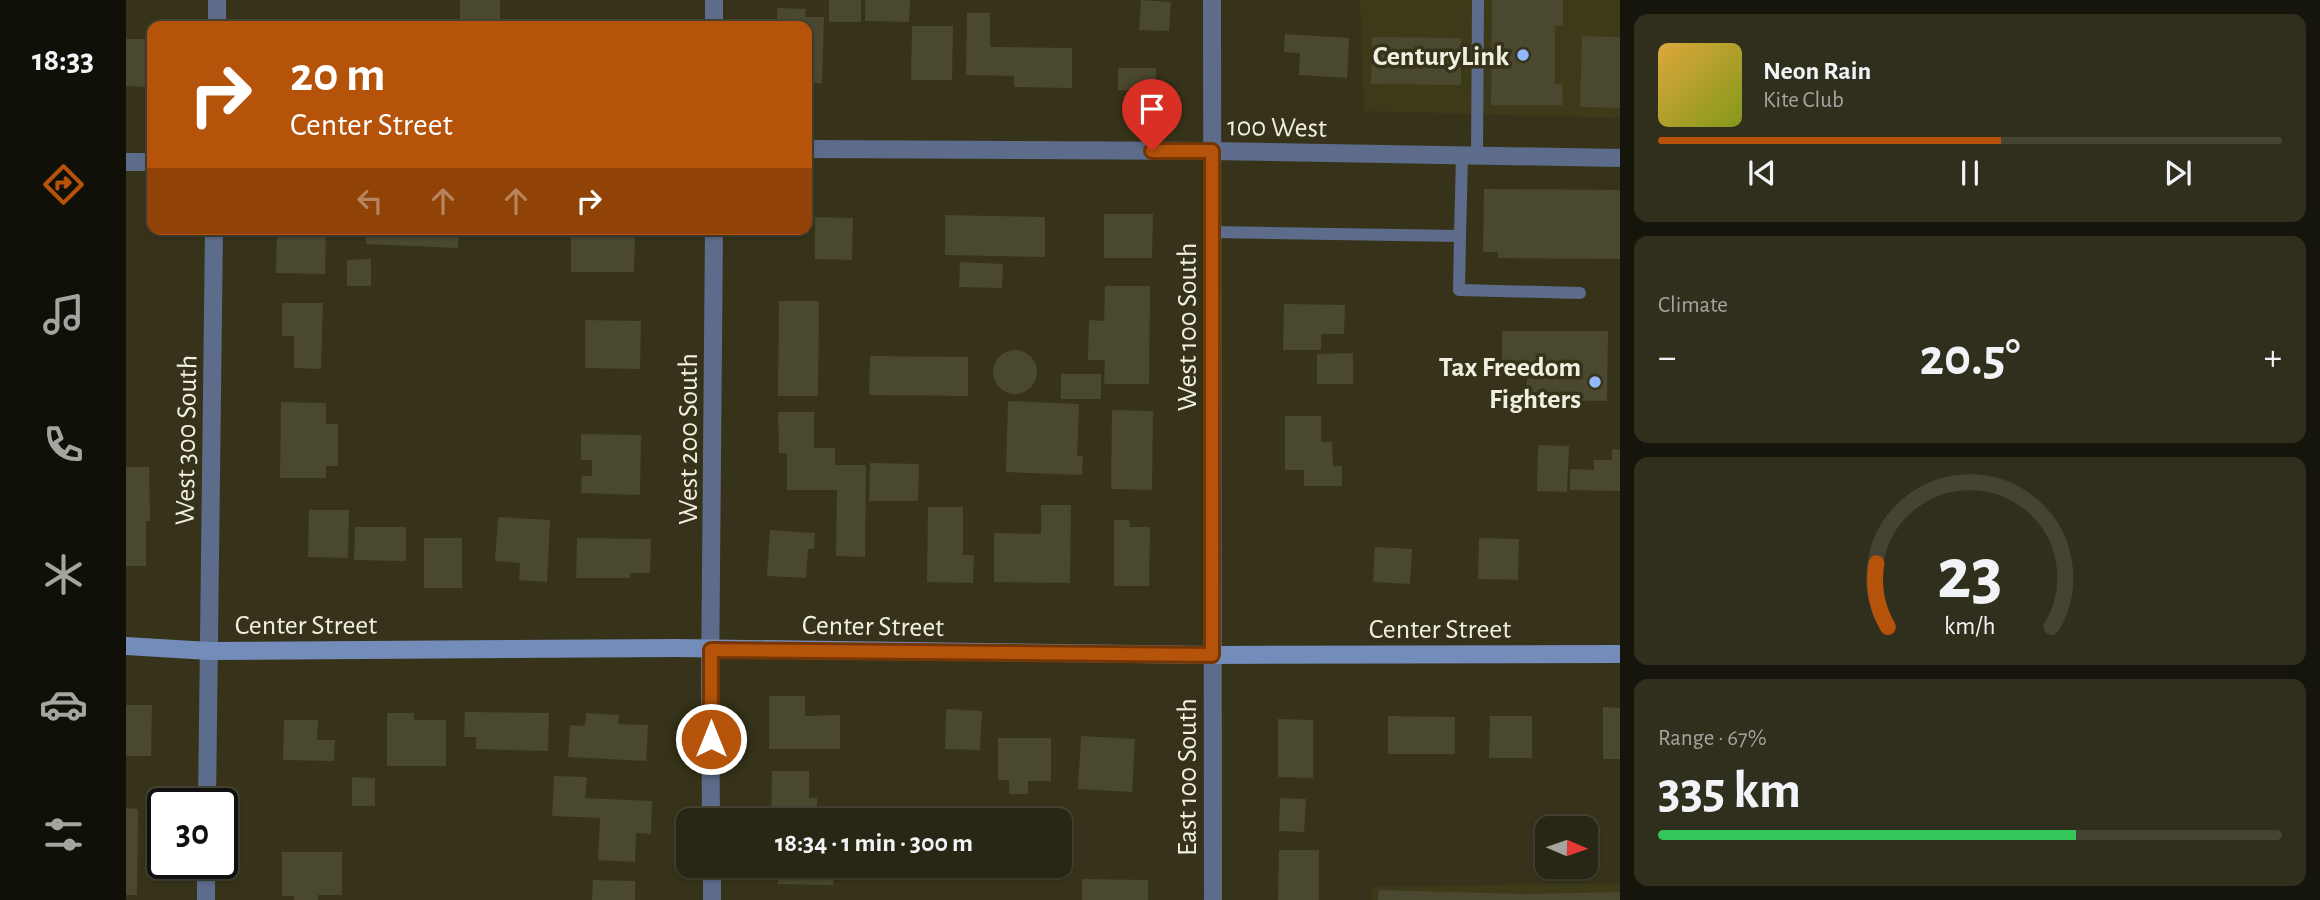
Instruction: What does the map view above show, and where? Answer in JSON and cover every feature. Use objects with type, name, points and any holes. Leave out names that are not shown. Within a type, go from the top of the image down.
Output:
[{"type":"street","points":[[217,0],[217,21]]},
{"type":"street","points":[[714,0],[714,21]]},
{"type":"street","name":"West 100 South","points":[[1212,0],[1212,655]]},
{"type":"street","name":"100 West","points":[[812,149],[1212,151],[1620,158]]},
{"type":"street","points":[[126,162],[147,162]]},
{"type":"street","name":"West 300 South","points":[[207,788],[214,235]]},
{"type":"street","name":"West 200 South","points":[[711,808],[714,235]]},
{"type":"street","name":"Center Street","points":[[126,646],[209,651],[1620,654]]},
{"type":"street","name":"East 100 South","points":[[1212,655],[1213,900]]},
{"type":"street","points":[[712,878],[712,900]]},
{"type":"street","points":[[206,879],[206,900]]},
{"type":"lane","points":[[1478,0],[1469,155],[1460,236],[1459,290],[1580,293]]},
{"type":"lane","points":[[1213,232],[1460,236]]},
{"type":"shaded area","points":[[1360,0],[1620,0],[1620,118],[1364,111]]},
{"type":"shaded area","points":[[1620,883],[1620,900],[1372,900],[1372,887]]},
{"type":"building","points":[[460,0],[500,0],[500,21],[460,21]]},
{"type":"building","points":[[829,0],[861,0],[861,22],[829,22]]},
{"type":"building","points":[[865,0],[910,0],[909,22],[865,21]]},
{"type":"building","points":[[1141,0],[1171,2],[1169,31],[1139,30]]},
{"type":"building","name":"CenturyLink","points":[[1492,0],[1563,0],[1563,26],[1555,26],[1555,84],[1562,84],[1563,105],[1491,105]]},
{"type":"building","points":[[777,8],[806,9],[805,17],[824,17],[822,83],[812,83],[812,21],[777,21]]},
{"type":"building","points":[[967,13],[990,13],[990,47],[1072,48],[1072,88],[1014,87],[1014,76],[966,75]]},
{"type":"building","points":[[912,26],[953,26],[952,80],[911,80]]},
{"type":"building","points":[[1285,34],[1349,38],[1347,78],[1299,75],[1300,53],[1284,52]]},
{"type":"building","points":[[1582,36],[1620,37],[1620,108],[1580,107]]},
{"type":"building","points":[[1372,37],[1461,38],[1461,85],[1371,84]]},
{"type":"building","points":[[126,39],[147,39],[147,87],[126,86]]},
{"type":"building","points":[[1118,68],[1156,68],[1155,90],[1118,90]]},
{"type":"building","points":[[1484,189],[1620,190],[1620,259],[1498,258],[1498,252],[1483,252]]},
{"type":"building","points":[[1104,214],[1153,214],[1152,258],[1104,258]]},
{"type":"building","points":[[945,215],[1045,217],[1045,257],[945,255]]},
{"type":"building","points":[[815,217],[853,218],[852,260],[815,259]]},
{"type":"building","points":[[277,235],[326,235],[325,274],[276,273]]},
{"type":"building","points":[[366,235],[459,235],[458,248],[366,244]]},
{"type":"building","points":[[635,235],[634,272],[571,272],[571,237]]},
{"type":"building","points":[[371,259],[371,286],[347,286],[347,260]]},
{"type":"building","points":[[960,262],[1003,264],[1002,288],[959,287]]},
{"type":"building","points":[[1105,286],[1150,286],[1149,384],[1104,384],[1105,360],[1088,360],[1089,320],[1104,321]]},
{"type":"building","points":[[779,301],[819,301],[818,396],[778,396]]},
{"type":"building","points":[[282,303],[323,303],[321,369],[294,368],[294,336],[282,336]]},
{"type":"building","points":[[1284,304],[1345,305],[1344,334],[1321,334],[1321,350],[1283,350]]},
{"type":"building","points":[[585,320],[641,321],[640,369],[585,368]]},
{"type":"building","points":[[1502,331],[1608,331],[1607,401],[1527,400],[1527,377],[1502,376]]},
{"type":"building","points":[[1015,350],[1024,351],[1031,356],[1036,363],[1036,381],[1031,388],[1024,393],[1015,394],[1006,393],[999,388],[994,381],[993,372],[994,363],[999,356],[1006,351]]},
{"type":"building","points":[[1353,353],[1353,384],[1317,384],[1317,354]]},
{"type":"building","points":[[870,356],[968,357],[968,396],[869,395]]},
{"type":"building","points":[[1061,374],[1101,374],[1101,399],[1061,399]]},
{"type":"building","points":[[1008,401],[1079,404],[1077,456],[1083,456],[1082,475],[1006,472]]},
{"type":"building","points":[[281,402],[326,403],[326,424],[338,424],[338,466],[326,466],[326,478],[280,478]]},
{"type":"building","points":[[1112,410],[1153,411],[1152,490],[1111,489]]},
{"type":"building","points":[[778,412],[814,412],[814,448],[835,448],[835,465],[866,465],[865,557],[836,556],[837,490],[787,490],[787,453],[779,453]]},
{"type":"building","points":[[1285,416],[1321,416],[1321,442],[1332,442],[1333,466],[1342,466],[1342,486],[1304,486],[1304,470],[1285,470]]},
{"type":"building","points":[[581,434],[641,435],[640,495],[581,493],[582,476],[592,476],[592,460],[581,460]]},
{"type":"building","points":[[1538,445],[1569,446],[1567,492],[1537,491]]},
{"type":"building","points":[[1612,449],[1620,450],[1620,491],[1570,490],[1570,469],[1594,470],[1594,460],[1612,460]]},
{"type":"building","points":[[870,463],[919,464],[918,501],[869,501]]},
{"type":"building","points":[[126,467],[149,467],[150,521],[146,521],[146,566],[126,566]]},
{"type":"building","points":[[1041,505],[1071,505],[1070,583],[994,582],[994,533],[1041,534]]},
{"type":"building","points":[[928,507],[963,507],[963,555],[974,555],[973,583],[927,582]]},
{"type":"building","points":[[309,510],[349,510],[348,558],[308,557]]},
{"type":"building","points":[[498,517],[550,520],[547,582],[519,580],[520,563],[495,561]]},
{"type":"building","points":[[1114,520],[1129,520],[1130,527],[1150,527],[1149,586],[1114,586]]},
{"type":"building","points":[[355,527],[406,527],[406,561],[354,560]]},
{"type":"building","points":[[770,530],[815,533],[814,549],[808,549],[806,578],[767,576]]},
{"type":"building","points":[[424,538],[462,538],[462,588],[424,588]]},
{"type":"building","points":[[577,538],[651,539],[650,573],[630,573],[630,578],[576,578]]},
{"type":"building","points":[[1479,538],[1519,539],[1518,580],[1478,579]]},
{"type":"building","points":[[1375,547],[1412,549],[1410,584],[1373,582]]},
{"type":"building","points":[[769,696],[805,696],[805,716],[840,715],[840,749],[769,749]]},
{"type":"building","points":[[126,705],[152,705],[151,756],[126,756]]},
{"type":"building","points":[[1603,707],[1620,708],[1620,759],[1603,759]]},
{"type":"building","points":[[946,709],[982,711],[980,750],[945,749]]},
{"type":"building","points":[[465,712],[549,713],[548,751],[476,749],[476,737],[464,737]]},
{"type":"building","points":[[387,713],[414,713],[414,720],[446,720],[446,766],[387,766]]},
{"type":"building","points":[[586,713],[619,715],[618,724],[648,725],[646,761],[568,757],[570,725],[585,726]]},
{"type":"building","points":[[1388,716],[1455,717],[1455,754],[1388,754]]},
{"type":"building","points":[[1490,716],[1532,716],[1532,758],[1489,758]]},
{"type":"building","points":[[1278,719],[1313,720],[1313,778],[1278,777]]},
{"type":"building","points":[[284,720],[318,720],[317,740],[335,740],[334,761],[283,760]]},
{"type":"building","points":[[1081,736],[1135,739],[1132,792],[1078,789]]},
{"type":"building","points":[[998,738],[1051,738],[1051,781],[1028,781],[1028,794],[1009,794],[1009,780],[998,780]]},
{"type":"building","points":[[772,771],[809,771],[809,798],[817,798],[817,808],[771,808]]},
{"type":"building","points":[[554,776],[587,777],[585,798],[652,801],[651,834],[636,833],[635,862],[598,860],[600,818],[552,816]]},
{"type":"building","points":[[352,777],[375,778],[375,806],[352,806]]},
{"type":"building","points":[[1280,798],[1306,799],[1304,832],[1279,831]]},
{"type":"building","points":[[126,808],[138,809],[137,895],[126,895]]},
{"type":"building","points":[[1279,850],[1319,850],[1319,900],[1278,900]]},
{"type":"building","points":[[282,852],[342,852],[342,895],[318,895],[318,900],[294,900],[294,896],[282,896]]},
{"type":"building","points":[[778,878],[833,878],[833,885],[778,884]]},
{"type":"building","points":[[1082,879],[1148,880],[1148,900],[1082,900]]},
{"type":"building","points":[[593,880],[635,881],[635,900],[592,900]]},
{"type":"building","points":[[1379,890],[1524,894],[1620,892],[1620,900],[1378,900]]},
{"type":"place","name":"CenturyLink","points":[[1523,55]]},
{"type":"place","name":"Tax Freedom Fighters","points":[[1595,382]]},
{"type":"route","points":[[711,739],[711,650],[1212,655],[1212,151],[1152,151]]}]
